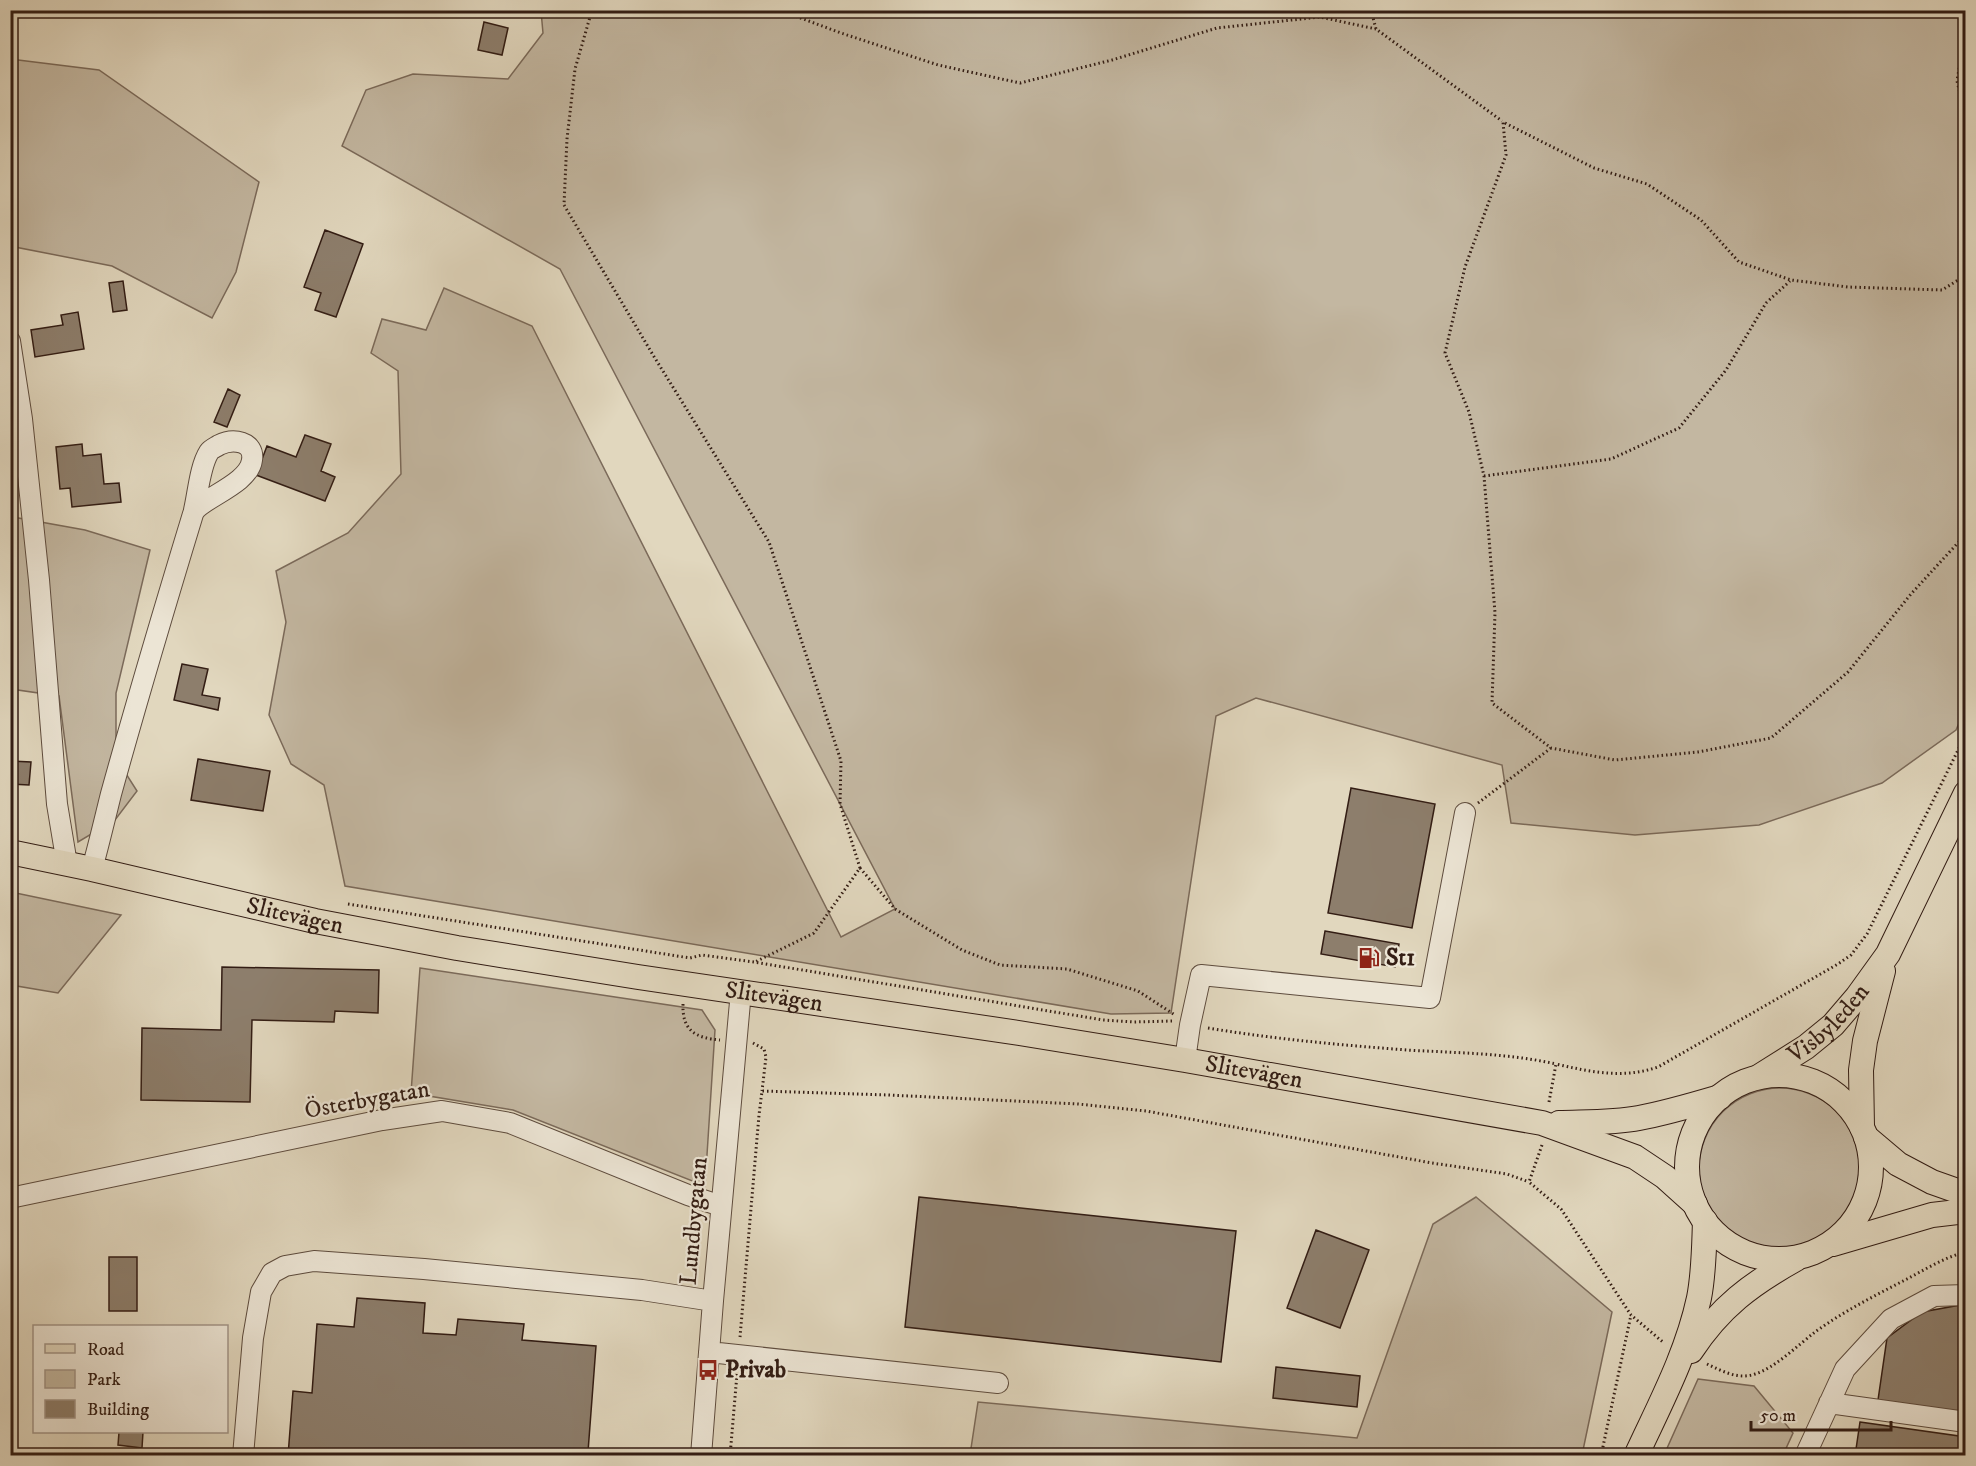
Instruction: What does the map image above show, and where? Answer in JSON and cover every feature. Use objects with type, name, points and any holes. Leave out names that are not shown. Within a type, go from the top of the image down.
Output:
[{"type":"main road","name":"Visbyleden","points":[[1757,1078],[1806,1047],[1833,1024],[1857,997],[1888,954],[1965,793]]},
{"type":"main road","name":"Slitevägen","points":[[10,852],[92,868],[315,921],[468,950],[1185,1060],[1544,1123],[1635,1157],[1665,1177],[1700,1212]]},
{"type":"main road","name":"Visbyleden","points":[[1864,1132],[1861,1070],[1865,1041],[1888,954]]},
{"type":"main road","points":[[1636,1455],[1674,1376],[1691,1330],[1699,1297],[1703,1265],[1700,1212],[1688,1176],[1690,1146],[1701,1119],[1721,1096],[1738,1085],[1757,1078],[1788,1076],[1818,1084],[1843,1102],[1864,1132],[1898,1164],[1932,1182],[1965,1194]]},
{"type":"main road","name":"Slitevägen","points":[[1544,1123],[1637,1119],[1721,1096]]},
{"type":"main road","points":[[1828,1245],[1851,1224],[1865,1198],[1871,1167],[1864,1132]]},
{"type":"main road","points":[[1674,1376],[1702,1333],[1727,1305],[1753,1285],[1800,1257],[1828,1245],[1932,1215],[1965,1211]]},
{"type":"main road","points":[[1700,1212],[1725,1242],[1742,1251],[1771,1258],[1800,1257]]},
{"type":"street","points":[[10,340],[22,419],[37,557],[57,804],[67,864]]},
{"type":"street","points":[[92,868],[194,510]]},
{"type":"street","points":[[1185,1060],[1201,975],[1430,998],[1465,813]]},
{"type":"street","name":"Lundbygatan","points":[[701,1455],[741,991]]},
{"type":"street","name":"Österbygatan","points":[[10,1198],[347,1128],[441,1111],[510,1123],[688,1195],[721,1206]]},
{"type":"street","points":[[243,1455],[253,1338],[261,1292],[272,1273],[285,1266],[314,1261],[424,1269],[642,1290],[713,1301]]},
{"type":"street","points":[[1805,1455],[1845,1369],[1891,1319],[1934,1296],[1965,1295]]},
{"type":"street","points":[[709,1352],[998,1383]]},
{"type":"street","points":[[1829,1403],[1965,1422]]},
{"type":"path","points":[[592,10],[575,69],[567,139],[564,205],[653,355],[769,542],[841,761],[840,804],[860,868],[895,909],[962,950],[1000,965],[1067,969],[1138,991],[1190,1025]]},
{"type":"path","points":[[779,10],[938,65],[1020,83],[1112,60],[1217,28],[1320,17],[1376,29],[1503,122],[1594,168],[1647,184],[1701,220],[1739,262],[1791,280],[1848,287],[1942,290],[1964,278],[1965,271]]},
{"type":"path","points":[[1371,10],[1376,29]]},
{"type":"path","points":[[1965,28],[1957,81],[1965,118]]},
{"type":"path","points":[[1503,122],[1506,155],[1465,267],[1444,353],[1469,412],[1484,476],[1495,613],[1492,702],[1551,748],[1615,759],[1698,752],[1771,738],[1848,672],[1911,594],[1965,534]]},
{"type":"path","points":[[1484,476],[1611,459],[1679,428],[1726,370],[1766,303],[1791,280]]},
{"type":"path","points":[[341,903],[690,958],[702,955],[754,962],[1103,1020],[1134,1022],[1167,1020],[1294,1041],[1525,1057],[1594,1072],[1631,1074],[1658,1067],[1819,976],[1851,955],[1867,934],[1965,734]]},
{"type":"path","points":[[1465,813],[1551,748]]},
{"type":"path","points":[[754,962],[814,933],[860,868]]},
{"type":"path","points":[[1529,1182],[1556,1064]]},
{"type":"path","points":[[730,1455],[762,1091],[1056,1103],[1146,1111],[1432,1164],[1507,1174],[1529,1182],[1561,1209],[1631,1315],[1667,1346]]},
{"type":"path","points":[[1707,1364],[1737,1376],[1756,1374],[1855,1306],[1953,1255],[1965,1252]]},
{"type":"path","points":[[1601,1455],[1631,1315]]},
{"type":"green space","points":[[541,11],[1965,11],[1966,707],[1956,730],[1882,783],[1759,825],[1635,835],[1511,823],[1502,765],[1256,698],[1216,716],[1171,1013],[1111,1014],[345,886],[324,785],[291,764],[269,715],[286,622],[276,571],[348,533],[401,474],[398,371],[371,353],[382,319],[426,330],[444,288],[532,326],[841,937],[895,909],[560,269],[342,146],[366,90],[413,74],[508,79],[543,33]]},
{"type":"green space","points":[[10,59],[99,70],[259,182],[236,272],[212,318],[112,266],[15,247],[10,234]]},
{"type":"green space","points":[[10,513],[13,517],[85,530],[150,550],[116,693],[116,758],[137,791],[115,820],[78,842],[59,696],[11,689]]},
{"type":"green space","points":[[10,892],[121,915],[58,993],[11,985]]},
{"type":"green space","points":[[420,968],[702,1010],[715,1030],[705,1186],[513,1110],[411,1093]]},
{"type":"green space","points":[[1780,1088],[1811,1094],[1837,1112],[1855,1138],[1861,1169],[1855,1200],[1837,1226],[1811,1244],[1780,1250],[1749,1244],[1723,1226],[1705,1200],[1699,1169],[1705,1138],[1723,1112],[1749,1094]]},
{"type":"green space","points":[[1476,1197],[1612,1312],[1582,1455],[970,1455],[978,1402],[1357,1438],[1433,1224]]},
{"type":"green space","points":[[1698,1379],[1754,1386],[1793,1433],[1783,1455],[1664,1455]]},
{"type":"building","points":[[484,22],[508,28],[502,55],[478,50]]},
{"type":"building","points":[[325,230],[363,244],[336,317],[315,310],[321,293],[304,287]]},
{"type":"building","points":[[123,281],[127,310],[113,312],[109,283]]},
{"type":"building","points":[[78,312],[84,349],[35,357],[31,330],[63,325],[61,315]]},
{"type":"building","points":[[228,389],[240,395],[227,427],[214,422]]},
{"type":"building","points":[[305,435],[331,444],[321,471],[335,477],[325,501],[256,475],[267,446],[296,457]]},
{"type":"building","points":[[82,444],[83,456],[101,454],[104,484],[119,483],[121,502],[72,507],[70,488],[60,489],[56,447]]},
{"type":"building","points":[[182,664],[208,669],[202,695],[220,698],[218,710],[174,700]]},
{"type":"building","points":[[198,759],[270,771],[263,811],[191,800]]},
{"type":"building","points":[[10,761],[31,762],[29,785],[10,784]]},
{"type":"building","points":[[1351,788],[1435,804],[1412,928],[1328,913]]},
{"type":"building","points":[[1325,931],[1399,944],[1395,967],[1321,954]]},
{"type":"building","points":[[222,967],[379,970],[378,1013],[335,1011],[334,1022],[252,1020],[250,1102],[141,1100],[142,1028],[221,1030]]},
{"type":"building","points":[[919,1197],[1236,1231],[1221,1362],[905,1327]]},
{"type":"building","points":[[1316,1230],[1369,1250],[1340,1328],[1287,1308]]},
{"type":"building","points":[[109,1257],[137,1257],[137,1311],[109,1311]]},
{"type":"building","points":[[357,1298],[425,1303],[423,1333],[456,1335],[458,1319],[524,1324],[522,1340],[596,1346],[588,1452],[611,1456],[288,1456],[293,1391],[312,1393],[317,1324],[354,1327]]},
{"type":"building","points":[[1966,1304],[1966,1413],[1878,1400],[1887,1338],[1922,1312]]},
{"type":"building","points":[[1276,1367],[1360,1376],[1357,1407],[1273,1398]]},
{"type":"building","points":[[1860,1422],[1966,1437],[1966,1456],[1855,1456]]},
{"type":"building","points":[[119,1433],[143,1433],[142,1448],[118,1445]]},
{"type":"place","name":"St1","points":[[1369,958]]},
{"type":"place","name":"Privab","points":[[708,1370]]}]
